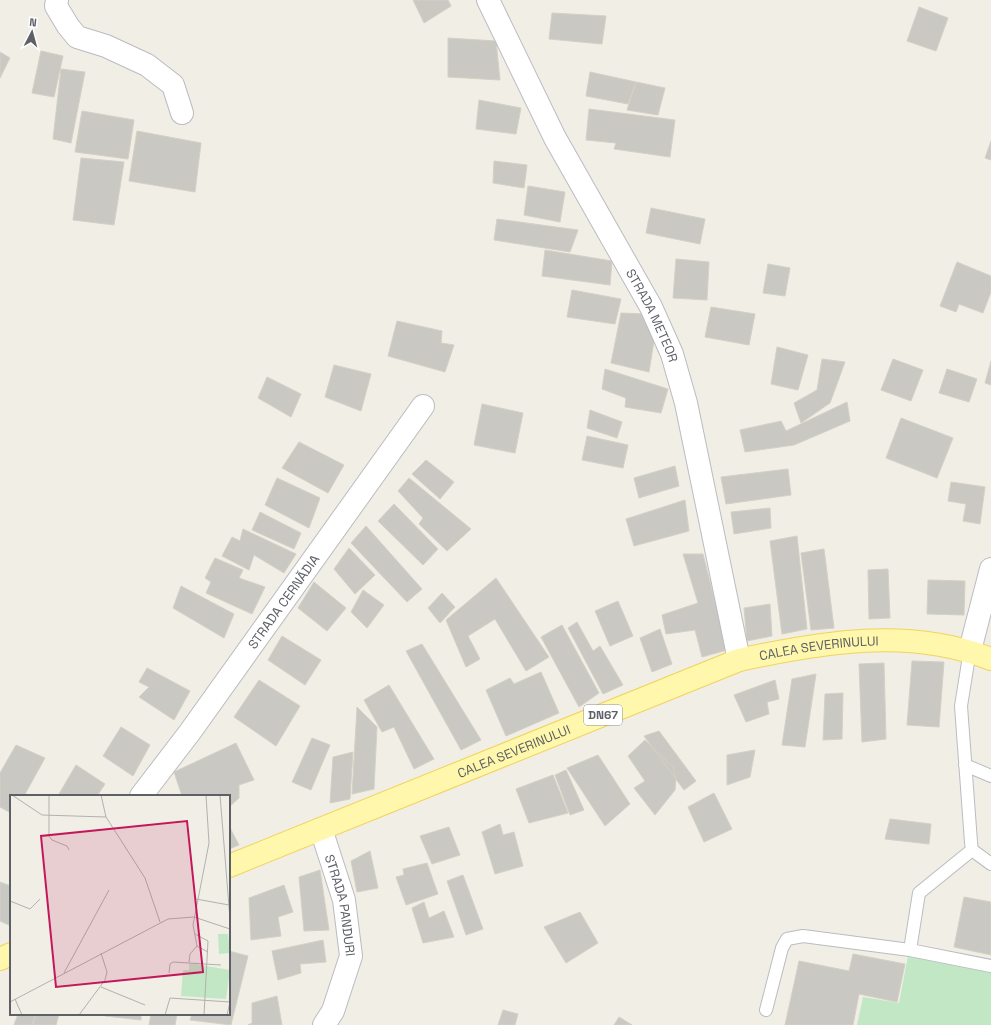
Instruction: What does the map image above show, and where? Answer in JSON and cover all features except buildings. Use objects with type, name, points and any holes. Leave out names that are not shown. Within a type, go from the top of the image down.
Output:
[{"type":"main road","name":"CALEA SEVERINULUI","points":[[230,866],[739,660],[797,647],[854,641],[904,639],[970,650],[991,659]]},
{"type":"main road","points":[[0,959],[10,954]]},
{"type":"street","points":[[57,0],[56,6],[77,37],[106,46],[147,65],[172,86],[182,113]]},
{"type":"street","name":"STRADA METEOR","points":[[488,0],[555,138],[651,307],[672,354],[686,403],[739,660]]},
{"type":"street","name":"STRADA CERNĂDIA","points":[[143,795],[190,732],[423,406]]},
{"type":"street","points":[[970,650],[991,568]]},
{"type":"street","name":"STRADA PANDURI","points":[[321,829],[344,900],[351,956],[333,1012],[324,1025]]},
{"type":"lane","points":[[970,650],[961,706],[972,850],[991,864]]},
{"type":"lane","points":[[965,765],[991,776]]},
{"type":"lane","points":[[910,950],[919,893],[972,850]]},
{"type":"lane","points":[[766,1010],[782,948],[787,939],[803,936],[910,950],[991,966]]},
{"type":"green space","points":[[908,956],[991,971],[991,1025],[857,1025],[863,997],[899,1003]]}]
